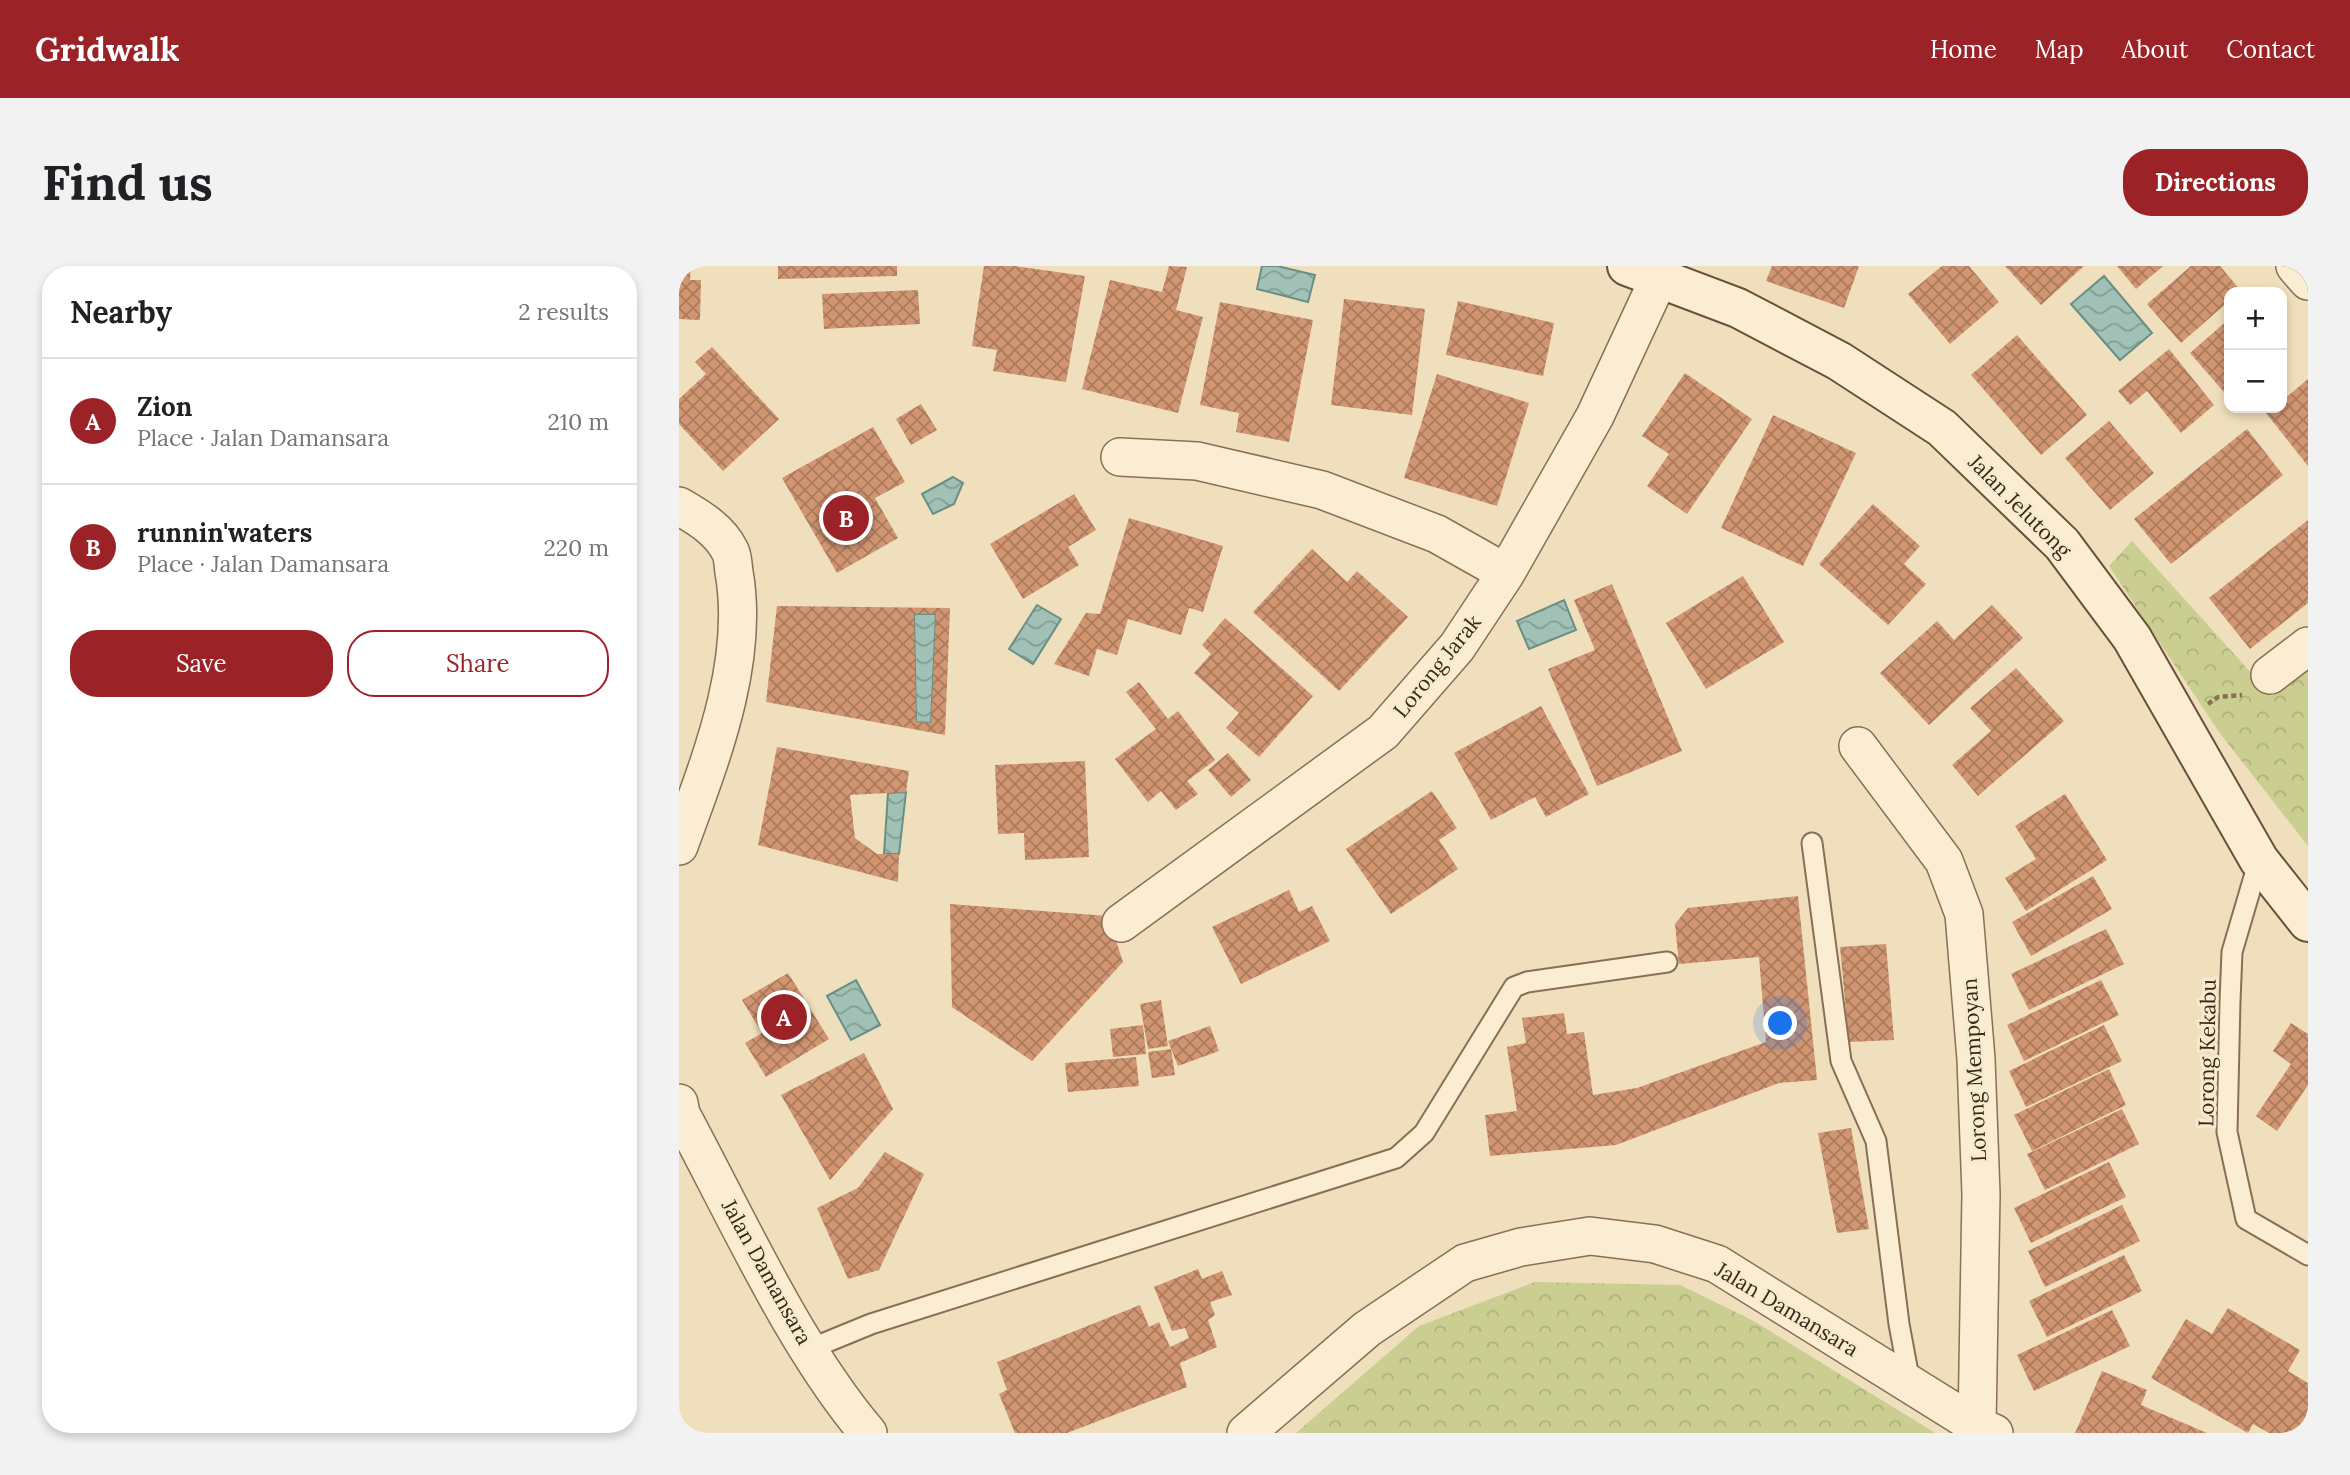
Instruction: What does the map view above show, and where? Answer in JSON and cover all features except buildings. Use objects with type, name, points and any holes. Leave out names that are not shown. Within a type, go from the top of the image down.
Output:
[{"type":"street","points":[[2295,266],[2308,281]]},
{"type":"street","name":"Lorong Jarak","points":[[1121,923],[1383,732],[1457,647],[1506,573],[1595,416],[1643,271]]},
{"type":"street","name":"Jalan Jelutong","points":[[1643,271],[1738,308],[1839,361],[1942,428],[2062,544],[2132,638],[2259,860],[2308,922]]},
{"type":"street","points":[[1120,457],[1197,461],[1322,491],[1437,534],[1506,573]]},
{"type":"street","points":[[679,506],[706,521],[731,551],[739,600],[732,672],[706,772],[679,846]]},
{"type":"street","points":[[2262,685],[2308,646]]},
{"type":"street","name":"Lorong Mempoyan","points":[[1858,746],[1944,861],[1964,914],[1976,1059],[1986,1429]]},
{"type":"street","name":"Jalan Damansara","points":[[680,1111],[810,1349],[851,1413],[869,1433]]},
{"type":"street","name":"Jalan Damansara","points":[[1246,1433],[1367,1329],[1465,1263],[1521,1247],[1590,1236],[1655,1244],[1717,1264],[1986,1429]]},
{"type":"lane","points":[[1812,843],[1841,1062],[1876,1141],[1910,1383]]},
{"type":"lane","name":"Lorong Kekabu","points":[[2259,860],[2232,952],[2227,1132],[2246,1219],[2308,1255]]},
{"type":"lane","points":[[810,1349],[871,1324],[1397,1158],[1424,1133],[1514,987],[1527,982],[1667,962]]},
{"type":"path","points":[[2182,724],[2218,696],[2262,685]]},
{"type":"green space","points":[[2132,541],[2272,696],[2308,670],[2308,846],[2219,732],[2109,566]]},
{"type":"green space","points":[[1535,1282],[1680,1285],[1752,1320],[1935,1433],[1296,1433],[1419,1326]]},
{"type":"water","points":[[1262,266],[1277,266],[1315,275],[1308,302],[1257,289]]},
{"type":"water","points":[[2104,276],[2152,333],[2120,360],[2071,304]]},
{"type":"water","points":[[953,477],[963,483],[954,504],[933,514],[922,494]]},
{"type":"water","points":[[1564,600],[1576,630],[1529,649],[1517,621]]},
{"type":"water","points":[[1037,605],[1061,619],[1033,664],[1009,649]]},
{"type":"water","points":[[914,614],[936,614],[931,723],[916,722]]},
{"type":"water","points":[[906,792],[899,854],[884,854],[888,793]]},
{"type":"water","points":[[856,980],[880,1025],[851,1040],[827,996]]},
{"type":"place","name":"runnin'waters","points":[[846,518]]},
{"type":"place","name":"Zion","points":[[784,1017]]}]
